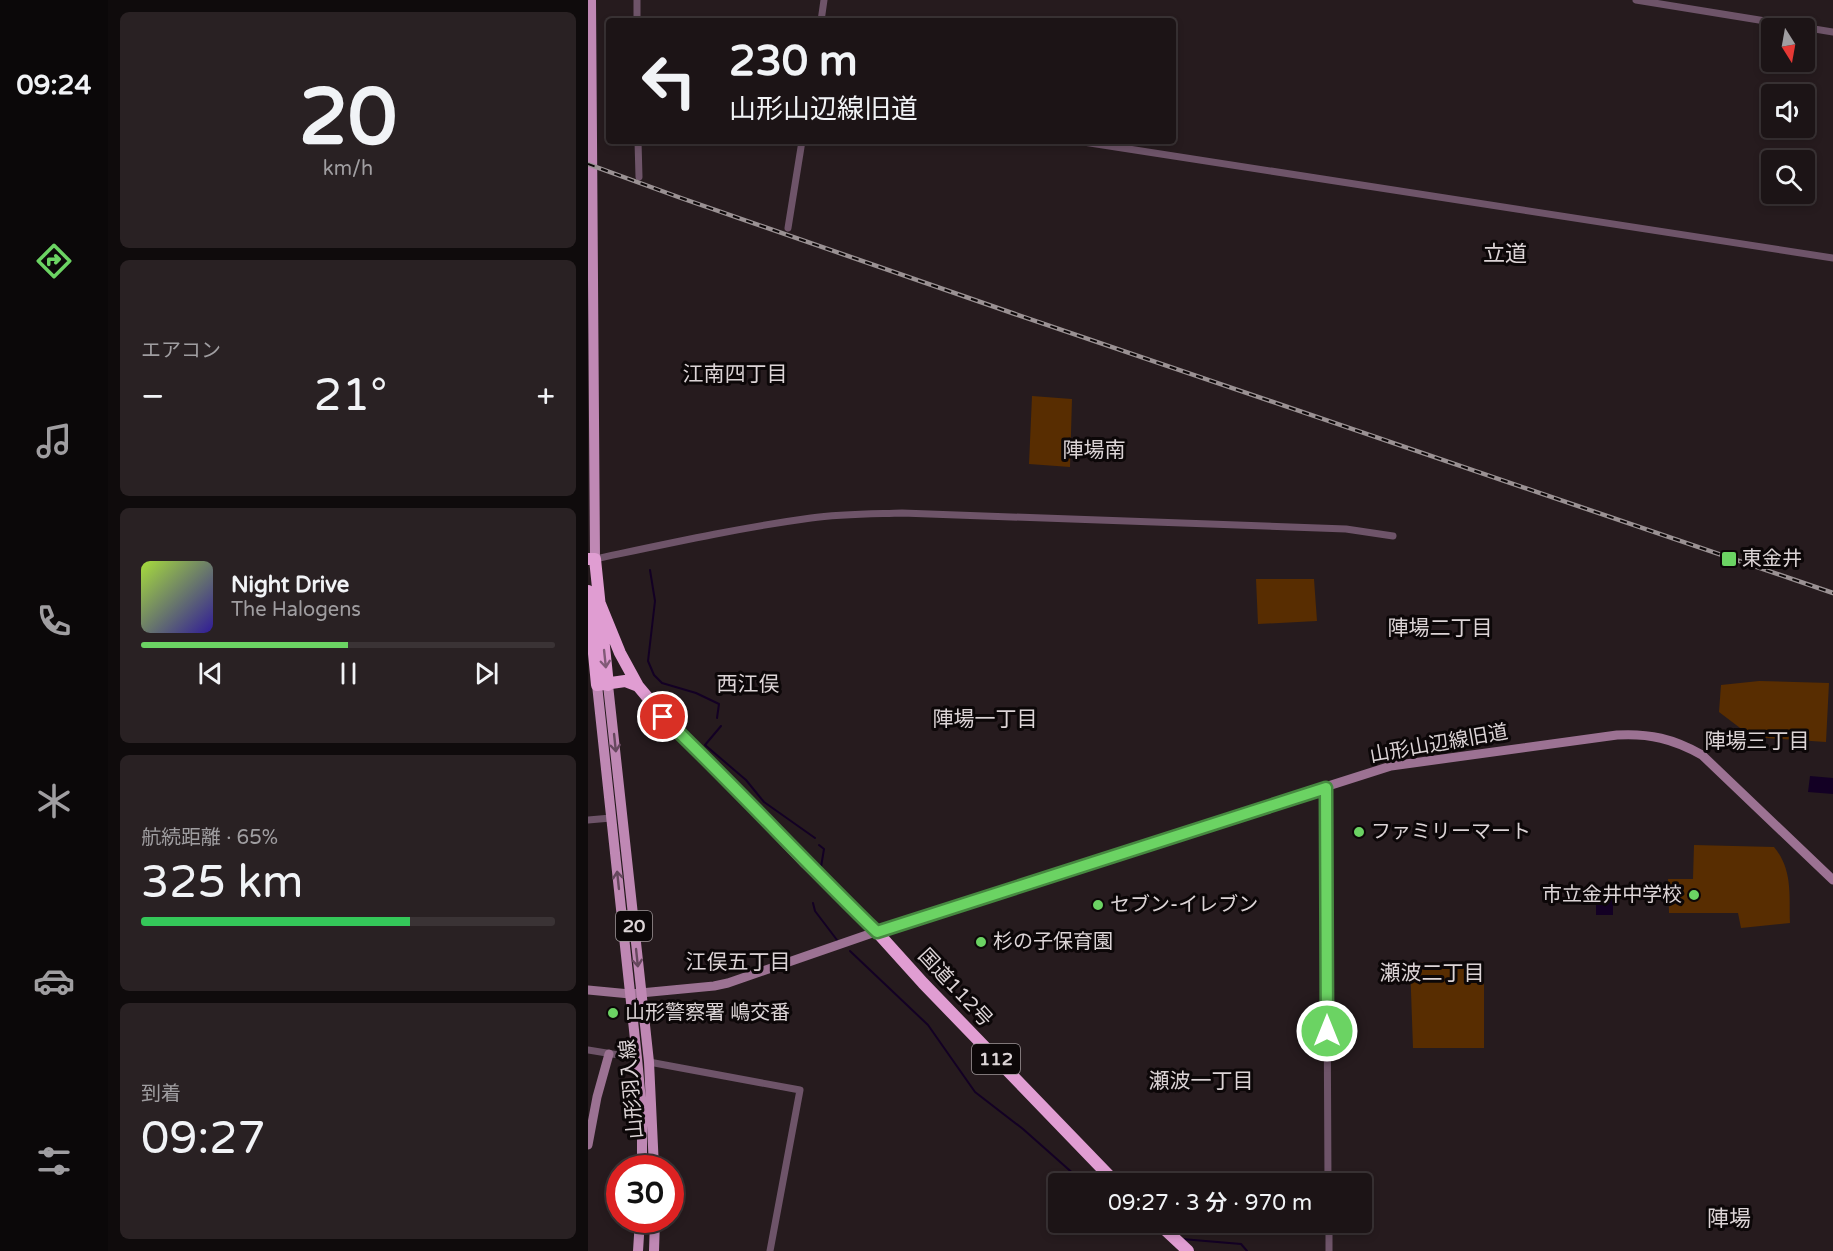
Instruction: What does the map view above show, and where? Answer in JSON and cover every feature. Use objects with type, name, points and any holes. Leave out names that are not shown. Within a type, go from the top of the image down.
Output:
[{"type":"highway","points":[[591,559],[600,604],[602,685]]},
{"type":"highway","points":[[588,591],[602,685]]},
{"type":"highway","name":"国道112号","points":[[600,604],[620,653],[638,686],[663,717],[877,932],[923,983],[1106,1173]]},
{"type":"highway","points":[[602,685],[625,681],[638,686]]},
{"type":"highway","points":[[1169,1233],[1188,1251]]},
{"type":"main road","points":[[591,0],[593,426],[591,559]]},
{"type":"main road","name":"山形羽入線","points":[[602,685],[611,818],[636,993],[649,1062],[653,1155]]},
{"type":"main road","name":"山形羽入線","points":[[602,685],[636,993],[642,1155]]},
{"type":"main road","points":[[638,1251],[639,1233]]},
{"type":"main road","points":[[654,1251],[655,1233]]},
{"type":"street","points":[[637,0],[637,18]]},
{"type":"street","points":[[821,18],[824,0]]},
{"type":"street","points":[[1636,0],[1833,32]]},
{"type":"street","points":[[638,144],[639,177]]},
{"type":"street","points":[[788,228],[802,144]]},
{"type":"street","points":[[1096,144],[1833,258]]},
{"type":"street","points":[[591,559],[812,518],[859,514],[1346,529],[1393,536]]},
{"type":"street","name":"山形山辺線旧道","points":[[588,990],[636,993],[728,983],[877,932],[1391,766],[1617,735],[1653,735],[1683,744],[1702,755],[1833,880]]},
{"type":"street","points":[[1326,788],[1328,1173]]},
{"type":"street","points":[[588,820],[611,818]]},
{"type":"street","points":[[588,1050],[637,1058]]},
{"type":"street","points":[[588,1145],[597,1097],[609,1054]]},
{"type":"street","points":[[649,1062],[800,1090],[770,1251]]},
{"type":"street","points":[[1329,1233],[1329,1251]]},
{"type":"shaded area","points":[[1032,396],[1072,399],[1070,467],[1029,464]]},
{"type":"shaded area","points":[[1256,579],[1314,579],[1317,621],[1258,624]]},
{"type":"shaded area","points":[[1759,681],[1829,683],[1826,742],[1752,737],[1719,712],[1721,685]]},
{"type":"shaded area","points":[[1810,776],[1833,778],[1833,794],[1808,792]]},
{"type":"shaded area","points":[[1694,845],[1774,847],[1787,874],[1790,893],[1790,923],[1741,928],[1738,913],[1669,913],[1668,879],[1693,879]]},
{"type":"shaded area","points":[[1596,887],[1613,887],[1613,915],[1596,915]]},
{"type":"shaded area","points":[[1484,962],[1484,1048],[1413,1048],[1410,963]]},
{"type":"waterway","points":[[650,570],[655,601],[648,661],[654,675],[662,683],[696,693],[719,704],[717,718]]},
{"type":"waterway","points":[[721,726],[705,745],[746,780],[764,802],[815,838]]},
{"type":"waterway","points":[[819,845],[824,849],[821,867]]},
{"type":"waterway","points":[[813,903],[815,911],[837,940]]},
{"type":"waterway","points":[[850,951],[928,1025],[975,1092],[1023,1129],[1073,1173]]},
{"type":"waterway","points":[[1182,1239],[1241,1244],[1247,1251]]},
{"type":"railway","points":[[588,164],[1015,314],[1833,593]]},
{"type":"place","name":"東金井","points":[[1729,559]]},
{"type":"place","name":"ファミリーマート","points":[[1359,832]]},
{"type":"place","name":"市立金井中学校","points":[[1694,895]]},
{"type":"place","name":"セブン-イレブン","points":[[1098,905]]},
{"type":"place","name":"杉の子保育園","points":[[981,942]]},
{"type":"place","name":"山形警察署 嶋交番","points":[[613,1013]]},
{"type":"district","name":"立道","points":[[1505,254]]},
{"type":"district","name":"江南四丁目","points":[[735,374]]},
{"type":"district","name":"陣場南","points":[[1094,450]]},
{"type":"district","name":"陣場二丁目","points":[[1440,628]]},
{"type":"district","name":"西江俣","points":[[748,684]]},
{"type":"district","name":"陣場一丁目","points":[[985,719]]},
{"type":"district","name":"陣場三丁目","points":[[1757,741]]},
{"type":"district","name":"江俣五丁目","points":[[738,962]]},
{"type":"district","name":"瀬波二丁目","points":[[1432,973]]},
{"type":"district","name":"瀬波一丁目","points":[[1201,1081]]},
{"type":"district","name":"陣場","points":[[1729,1219]]},
{"type":"route","points":[[663,717],[877,932],[1035,879],[1326,788],[1327,1031]]}]
